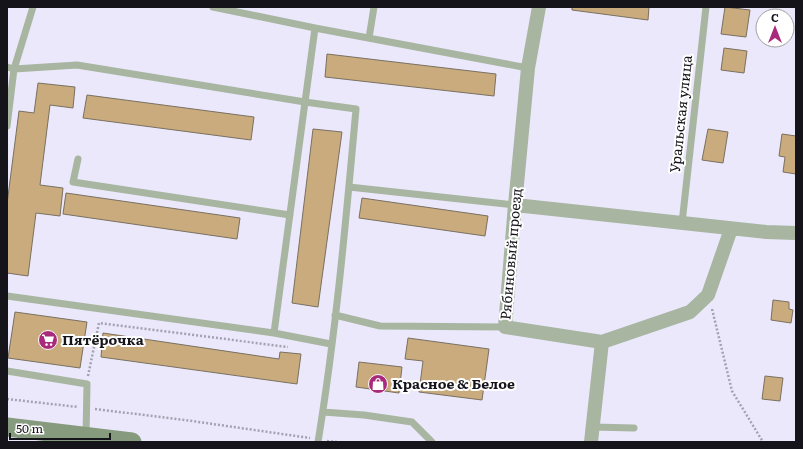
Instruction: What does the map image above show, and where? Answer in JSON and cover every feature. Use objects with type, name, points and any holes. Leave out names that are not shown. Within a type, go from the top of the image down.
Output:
[{"type":"main road","points":[[7,427],[132,442]]},
{"type":"street","name":"Рябиновый проезд","points":[[539,7],[528,68],[514,205],[505,327],[602,342]]},
{"type":"street","points":[[514,205],[731,229],[796,233]]},
{"type":"street","points":[[591,442],[602,342],[690,312],[708,295],[731,229]]},
{"type":"lane","points":[[7,126],[10,68],[33,7]]},
{"type":"lane","points":[[214,7],[315,28],[528,68]]},
{"type":"lane","points":[[368,38],[374,7]]},
{"type":"lane","name":"Уральская улица","points":[[682,223],[706,7]]},
{"type":"lane","points":[[274,334],[315,28]]},
{"type":"lane","points":[[10,68],[77,65],[356,109],[335,315],[318,441]]},
{"type":"lane","points":[[78,158],[73,182],[290,215]]},
{"type":"lane","points":[[349,187],[514,205]]},
{"type":"lane","points":[[7,296],[274,334],[331,344]]},
{"type":"lane","points":[[335,315],[380,326],[505,327]]},
{"type":"lane","points":[[7,371],[87,384],[86,436]]},
{"type":"lane","points":[[323,412],[364,415],[412,422],[432,442]]},
{"type":"lane","points":[[593,427],[634,428]]},
{"type":"path","points":[[708,295],[732,391],[763,442]]},
{"type":"path","points":[[87,384],[99,323],[292,348]]},
{"type":"path","points":[[7,399],[185,420],[318,441],[336,442]]},
{"type":"building","points":[[572,7],[649,7],[648,20],[572,10]]},
{"type":"building","points":[[725,7],[750,10],[746,37],[721,34]]},
{"type":"building","points":[[724,48],[747,51],[744,73],[721,70]]},
{"type":"building","points":[[327,54],[496,74],[494,96],[325,77]]},
{"type":"building","points":[[38,83],[75,87],[73,108],[50,105],[40,185],[63,188],[60,216],[36,213],[28,276],[7,273],[7,204],[19,111],[34,113]]},
{"type":"building","points":[[87,95],[254,117],[251,140],[83,118]]},
{"type":"building","points":[[313,129],[342,132],[318,307],[292,303]]},
{"type":"building","points":[[708,129],[728,132],[723,163],[702,160]]},
{"type":"building","points":[[782,134],[796,136],[796,174],[783,172],[785,157],[779,156]]},
{"type":"building","points":[[66,193],[240,218],[237,239],[63,214]]},
{"type":"building","points":[[362,198],[488,216],[485,236],[359,218]]},
{"type":"building","points":[[773,300],[789,302],[789,309],[793,310],[791,323],[771,320]]},
{"type":"building","name":"Пятёрочка","points":[[15,312],[87,322],[80,368],[8,358]]},
{"type":"building","points":[[103,333],[279,359],[280,352],[301,354],[297,384],[101,357]]},
{"type":"building","points":[[408,338],[489,349],[482,400],[419,392],[423,361],[405,359]]},
{"type":"building","points":[[359,362],[402,367],[399,393],[356,387]]},
{"type":"building","points":[[765,376],[783,378],[780,401],[762,399]]},
{"type":"place","name":"Пятёрочка","points":[[48,340]]},
{"type":"place","name":"Красное & Белое","points":[[378,384]]}]
